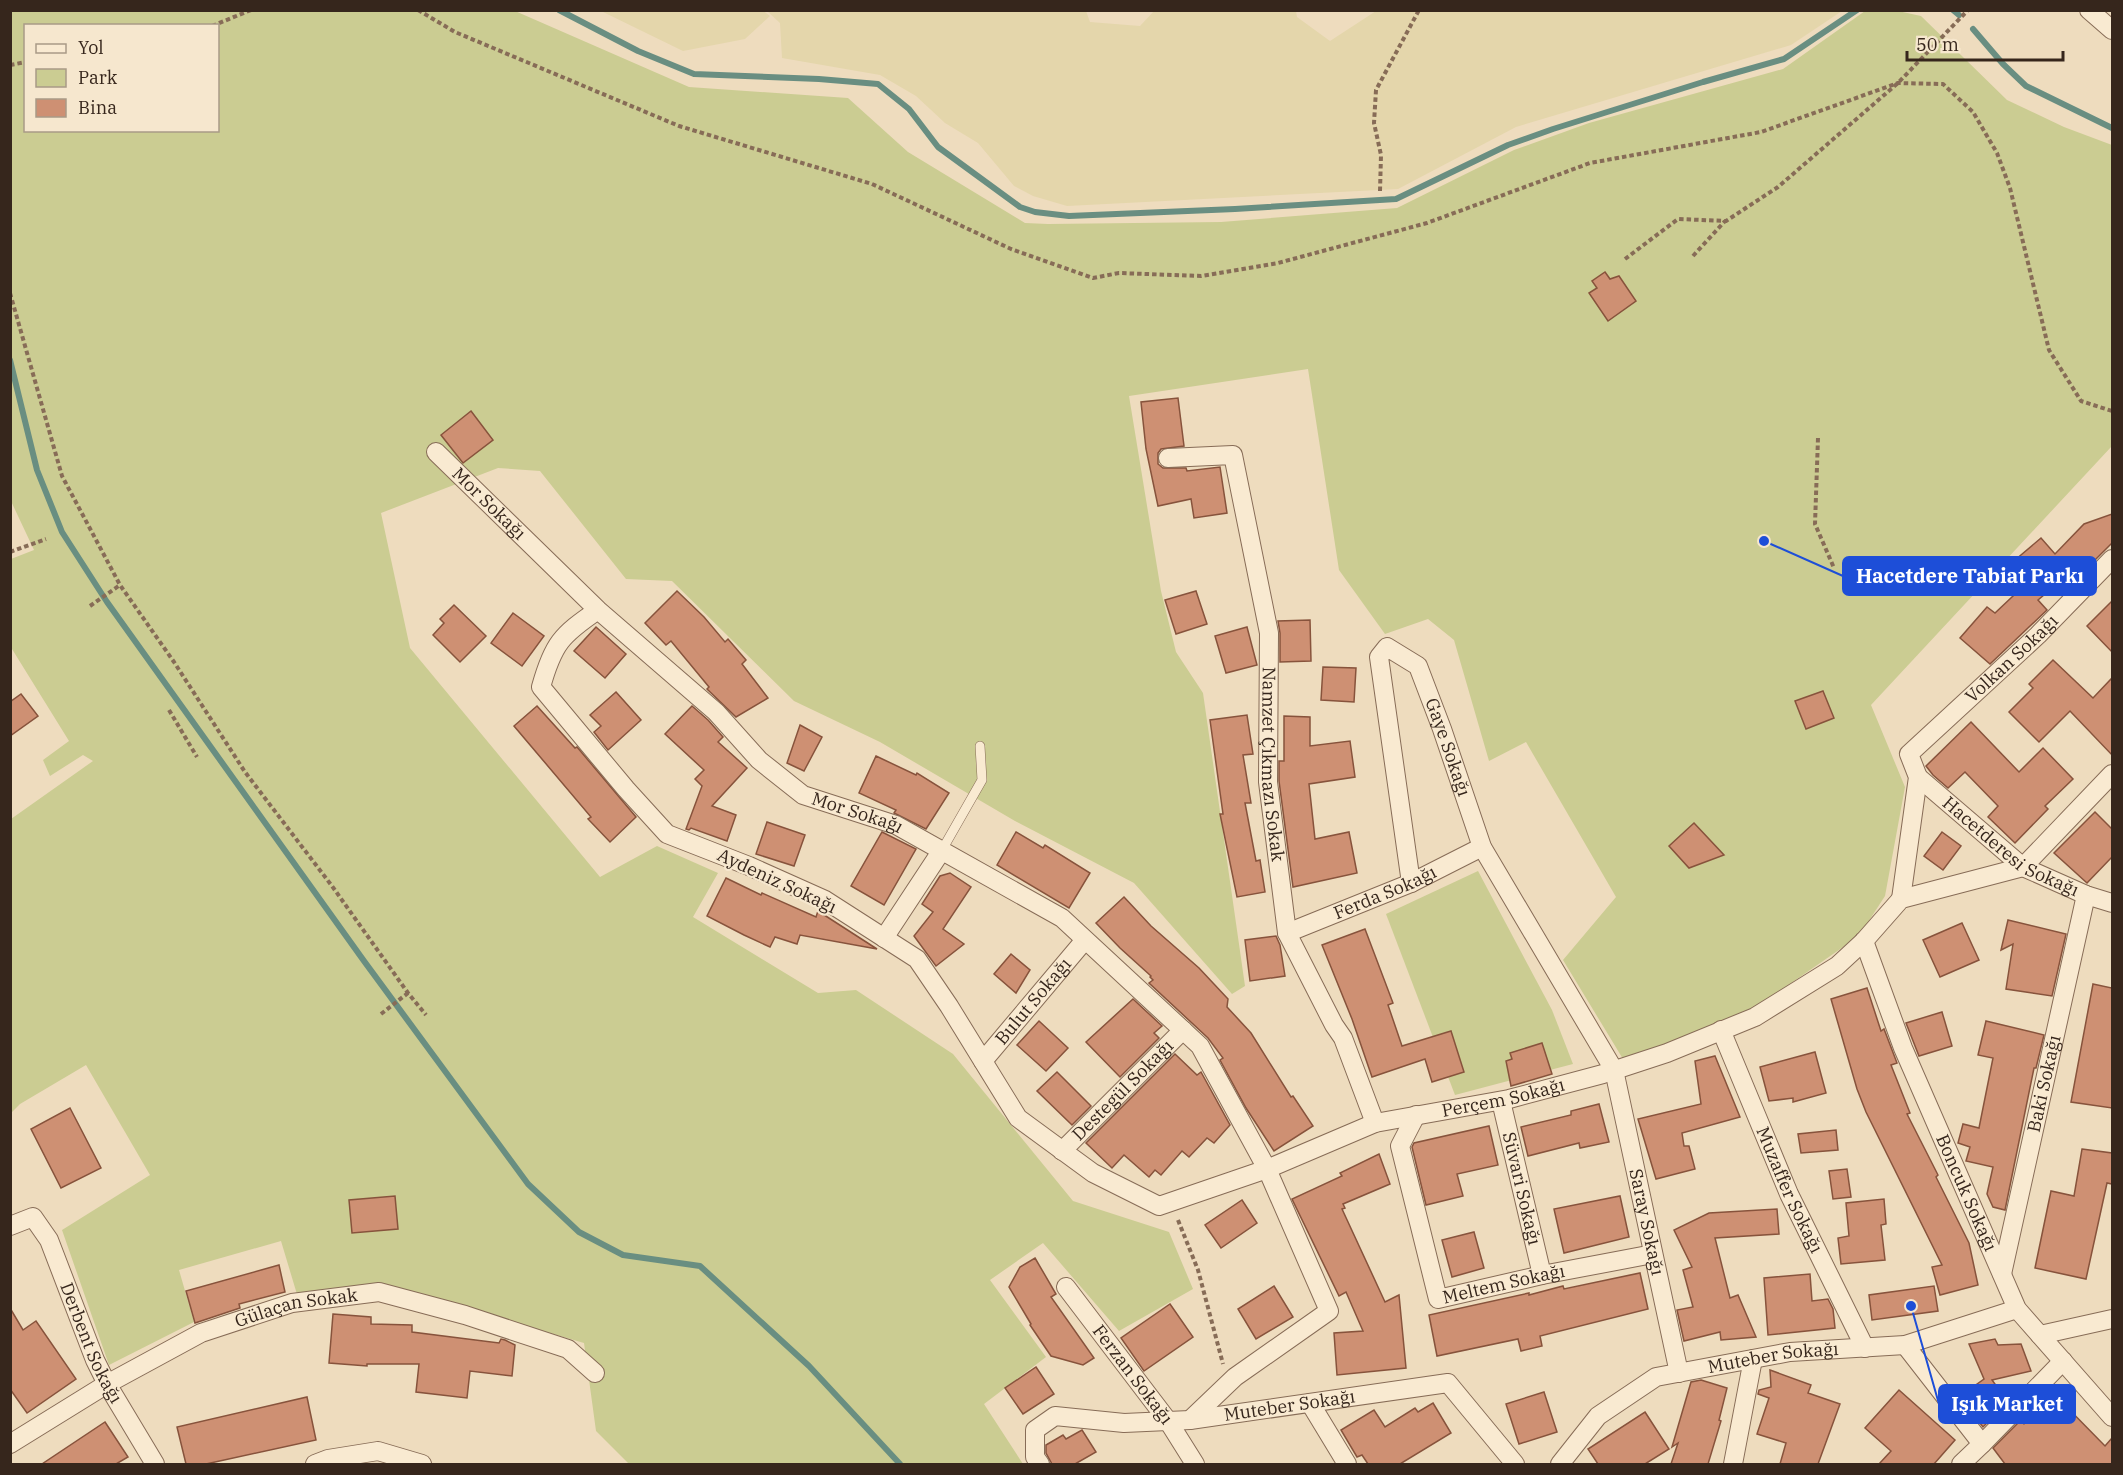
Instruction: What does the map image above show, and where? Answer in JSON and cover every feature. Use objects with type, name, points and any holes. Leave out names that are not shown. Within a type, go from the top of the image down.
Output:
[{"type":"street","points":[[2089,10],[2112,30]]},
{"type":"street","name":"Mor Sokağı","points":[[436,452],[598,610],[716,712],[759,760],[803,795],[896,825],[1062,918],[1200,1046],[1267,1169]]},
{"type":"street","name":"Namzet Çıkmazı Sokak","points":[[1168,458],[1233,455],[1269,633],[1268,782],[1287,933],[1334,1026],[1343,1038],[1375,1123]]},
{"type":"street","name":"Volkan Sokağı","points":[[1917,777],[1909,754],[2038,635],[2112,559]]},
{"type":"street","name":"Aydeniz Sokağı","points":[[598,610],[568,631],[549,658],[541,687],[626,789],[667,834],[750,866],[825,900],[916,959],[1018,1118],[1093,1173],[1159,1206],[1267,1169]]},
{"type":"street","name":"Gaye Sokağı","points":[[1411,882],[1379,657],[1387,647],[1418,666],[1482,847],[1614,1070]]},
{"type":"street","points":[[1917,777],[1901,899],[2023,867],[2112,774]]},
{"type":"street","name":"Hacetderesi Sokağı","points":[[1917,777],[2023,867],[2086,895],[2112,903]]},
{"type":"street","name":"Ferda Sokağı","points":[[1287,933],[1411,882],[1482,847]]},
{"type":"street","points":[[884,938],[942,850]]},
{"type":"street","name":"Baki Sokağı","points":[[2002,1274],[2086,895]]},
{"type":"street","name":"Perçem Sokağı","points":[[1267,1169],[1375,1123],[1501,1101],[1614,1070],[1667,1053],[1755,1017],[1837,966],[1864,941],[1901,899]]},
{"type":"street","name":"Bulut Sokağı","points":[[983,1061],[1084,940]]},
{"type":"street","name":"Boncuk Sokağı","points":[[1864,941],[1903,1048],[2018,1309],[2112,1417]]},
{"type":"street","name":"Destegül Sokağı","points":[[1062,1151],[1182,1030]]},
{"type":"street","name":"Muzaffer Sokağı","points":[[1722,1030],[1789,1194],[1865,1347]]},
{"type":"street","name":"Saray Sokağı","points":[[1614,1070],[1679,1373]]},
{"type":"street","name":"Süvari Sokağı","points":[[1501,1101],[1542,1275]]},
{"type":"street","name":"Meltem Sokağı","points":[[1416,1115],[1400,1146],[1437,1299],[1542,1275],[1653,1254]]},
{"type":"street","points":[[1190,1420],[1228,1383],[1329,1311],[1267,1169]]},
{"type":"street","name":"Derbent Sokağı","points":[[10,1226],[33,1217],[49,1240],[95,1360],[155,1464]]},
{"type":"street","name":"Ferzan Sokağı","points":[[1066,1287],[1168,1421],[1195,1464]]},
{"type":"street","name":"Gülaçan Sokak","points":[[10,1444],[107,1384],[201,1333],[292,1303],[379,1292],[465,1315],[568,1349],[595,1373]]},
{"type":"street","name":"Muteber Sokağı","points":[[1560,1464],[1598,1416],[1656,1377],[1790,1352],[1905,1345],[2018,1309]]},
{"type":"street","points":[[2040,1335],[2112,1319]]},
{"type":"street","points":[[1905,1345],[1983,1444]]},
{"type":"street","points":[[1733,1464],[1753,1359]]},
{"type":"street","points":[[1961,1464],[2063,1361]]},
{"type":"street","name":"Muteber Sokağı","points":[[1040,1464],[1035,1457],[1035,1430],[1055,1416],[1124,1423],[1190,1420],[1448,1383],[1515,1464]]},
{"type":"street","points":[[1310,1403],[1347,1464]]},
{"type":"street","points":[[315,1464],[328,1459],[378,1451],[422,1464]]},
{"type":"lane","points":[[942,850],[982,780],[980,746]]},
{"type":"path","points":[[217,24],[251,10]]},
{"type":"path","points":[[418,10],[455,32],[679,126],[872,184],[1011,249],[1093,278],[1119,273],[1201,276],[1278,263],[1427,224],[1590,163],[1761,132],[1898,83],[1943,84],[1973,112],[1997,153],[2010,188],[2049,350],[2080,401],[2112,411]]},
{"type":"path","points":[[1380,191],[1381,155],[1374,123],[1376,90],[1419,10]]},
{"type":"path","points":[[1693,255],[1726,221],[1778,187],[1898,83],[1968,10]]},
{"type":"path","points":[[1625,260],[1678,219],[1726,221]]},
{"type":"path","points":[[10,292],[62,476],[120,585],[174,662],[245,772],[426,1015]]},
{"type":"path","points":[[1818,438],[1815,524],[1834,568]]},
{"type":"path","points":[[10,552],[46,539]]},
{"type":"path","points":[[90,606],[120,585]]},
{"type":"path","points":[[169,710],[197,757]]},
{"type":"path","points":[[381,1014],[408,993]]},
{"type":"path","points":[[1171,1202],[1198,1270],[1228,1383]]},
{"type":"shaded area","points":[[762,10],[770,16],[745,39],[683,51],[601,11]]},
{"type":"shaded area","points":[[767,11],[1086,11],[1090,22],[1140,26],[1154,11],[1296,11],[1297,17],[1330,41],[1376,11],[1842,11],[1791,45],[1516,127],[1398,189],[1067,206],[1033,196],[1014,186],[978,143],[945,123],[916,96],[880,75],[782,58],[780,23]]},
{"type":"green space","points":[[10,11],[515,11],[689,87],[848,98],[908,152],[1025,223],[1221,222],[1397,208],[1514,150],[1589,123],[1783,69],[1865,11],[1898,11],[1921,16],[2007,100],[2064,127],[2112,145],[2112,446],[1871,705],[1905,787],[1885,896],[1859,936],[1748,1013],[1661,1048],[1623,1059],[1563,960],[1616,897],[1526,742],[1489,761],[1454,640],[1428,619],[1385,634],[1339,570],[1308,369],[1129,396],[1161,591],[1176,652],[1203,693],[1245,986],[1232,994],[1134,883],[1015,821],[880,742],[794,701],[672,581],[626,579],[540,471],[498,468],[381,513],[410,648],[600,877],[657,846],[718,873],[693,917],[818,993],[856,990],[953,1054],[1073,1201],[1169,1232],[1193,1289],[1119,1331],[1043,1243],[990,1280],[1046,1357],[984,1404],[1023,1464],[629,1464],[596,1431],[584,1343],[385,1285],[299,1301],[281,1241],[179,1270],[194,1322],[109,1365],[62,1230],[150,1175],[86,1065],[20,1104],[11,1113],[11,819],[93,761],[83,755],[50,776],[43,760],[69,741],[12,649],[11,643],[11,559],[34,550],[10,499]]},
{"type":"green space","points":[[1478,871],[1552,1010],[1573,1064],[1455,1095],[1386,914]]},
{"type":"building","points":[[1605,272],[1610,279],[1619,276],[1636,301],[1608,321],[1589,293],[1597,288],[1592,281]]},
{"type":"building","points":[[1178,398],[1184,446],[1161,449],[1158,453],[1158,464],[1163,468],[1186,468],[1187,471],[1220,467],[1227,513],[1194,518],[1191,499],[1158,506],[1146,449],[1141,402]]},
{"type":"building","points":[[471,411],[493,440],[463,463],[441,435]]},
{"type":"building","points":[[2112,514],[2112,543],[2081,574],[2075,569],[2038,600],[2047,610],[1990,664],[1960,638],[1987,607],[1995,613],[2031,579],[2015,560],[2041,538],[2055,554],[2084,524]]},
{"type":"building","points":[[677,591],[704,617],[725,642],[728,639],[746,660],[742,664],[768,698],[736,717],[707,689],[709,687],[671,641],[666,645],[645,623]]},
{"type":"building","points":[[1196,591],[1207,624],[1176,634],[1165,600]]},
{"type":"building","points":[[2112,601],[2112,652],[2087,626]]},
{"type":"building","points":[[454,605],[486,636],[460,662],[433,635],[444,623],[440,619]]},
{"type":"building","points":[[513,613],[544,636],[522,666],[491,643]]},
{"type":"building","points":[[1310,620],[1311,661],[1280,662],[1278,621]]},
{"type":"building","points":[[596,627],[626,654],[605,678],[574,651]]},
{"type":"building","points":[[1247,627],[1257,665],[1226,673],[1215,636]]},
{"type":"building","points":[[2053,660],[2093,698],[2112,678],[2112,755],[2070,711],[2039,742],[2009,712],[2033,688],[2029,684]]},
{"type":"building","points":[[1323,667],[1356,668],[1354,702],[1321,700]]},
{"type":"building","points":[[1823,691],[1834,718],[1806,729],[1795,701]]},
{"type":"building","points":[[616,692],[641,720],[608,750],[594,732],[601,726],[590,715]]},
{"type":"building","points":[[21,694],[38,716],[10,736],[10,702]]},
{"type":"building","points":[[537,706],[575,748],[577,747],[636,817],[610,842],[588,819],[591,817],[514,726]]},
{"type":"building","points":[[692,706],[723,737],[718,742],[747,768],[712,806],[736,815],[727,841],[691,828],[686,829],[702,786],[695,779],[704,770],[665,734]]},
{"type":"building","points":[[1247,715],[1253,754],[1243,755],[1251,803],[1245,803],[1256,861],[1260,860],[1265,892],[1237,897],[1220,814],[1223,814],[1210,720]]},
{"type":"building","points":[[1284,716],[1310,717],[1310,746],[1350,741],[1355,777],[1309,784],[1315,839],[1349,832],[1357,873],[1293,887],[1279,781],[1279,761],[1284,761]]},
{"type":"building","points":[[1971,722],[2019,772],[2043,748],[2073,779],[2045,806],[2048,809],[2015,843],[1988,817],[1998,806],[1965,772],[1948,788],[1926,766]]},
{"type":"building","points":[[800,725],[822,737],[804,771],[787,763]]},
{"type":"building","points":[[876,756],[916,775],[917,773],[949,793],[926,829],[894,813],[896,810],[859,793]]},
{"type":"building","points":[[2095,812],[2112,829],[2112,857],[2087,883],[2054,853]]},
{"type":"building","points":[[767,822],[805,835],[794,866],[756,854]]},
{"type":"building","points":[[1694,823],[1724,855],[1689,868],[1669,846]]},
{"type":"building","points":[[882,832],[916,849],[884,905],[851,886]]},
{"type":"building","points":[[1016,832],[1043,848],[1045,845],[1090,873],[1069,908],[997,865]]},
{"type":"building","points":[[1942,832],[1961,846],[1943,870],[1924,856]]},
{"type":"building","points":[[950,873],[971,887],[943,929],[964,944],[936,966],[914,936],[933,912],[922,904],[940,876]]},
{"type":"building","points":[[726,878],[816,917],[818,911],[877,949],[800,935],[797,944],[775,937],[770,947],[744,935],[707,916]]},
{"type":"building","points":[[1124,897],[1151,926],[1199,968],[1228,999],[1227,1007],[1251,1033],[1291,1097],[1293,1096],[1313,1126],[1274,1151],[1246,1108],[1220,1060],[1223,1058],[1208,1038],[1149,983],[1153,980],[1151,976],[1096,923]]},
{"type":"building","points":[[2008,920],[2066,934],[2052,996],[2006,989],[2013,944],[2001,950]]},
{"type":"building","points":[[1962,923],[1979,960],[1940,977],[1923,940]]},
{"type":"building","points":[[1365,929],[1393,1003],[1388,1005],[1402,1046],[1451,1031],[1464,1072],[1432,1082],[1425,1059],[1372,1077],[1352,1019],[1322,945]]},
{"type":"building","points":[[1276,936],[1280,945],[1285,976],[1250,981],[1245,940]]},
{"type":"building","points":[[1011,954],[1030,970],[1016,993],[994,974]]},
{"type":"building","points":[[2093,984],[2112,988],[2112,1108],[2071,1102]]},
{"type":"building","points":[[1867,988],[1881,1031],[1884,1029],[1897,1063],[1891,1065],[1910,1113],[1907,1114],[1969,1243],[1978,1285],[1940,1295],[1932,1267],[1942,1265],[1866,1112],[1857,1089],[1831,999]]},
{"type":"building","points":[[1133,999],[1162,1026],[1154,1033],[1159,1038],[1120,1077],[1086,1042]]},
{"type":"building","points":[[1942,1012],[1952,1046],[1919,1056],[1906,1023]]},
{"type":"building","points":[[1039,1021],[1068,1048],[1046,1071],[1017,1045]]},
{"type":"building","points":[[1986,1021],[2044,1035],[2036,1068],[2034,1068],[2005,1210],[1993,1207],[1987,1194],[1993,1167],[1966,1161],[1970,1147],[1958,1143],[1963,1124],[1979,1128],[1993,1058],[1978,1055]]},
{"type":"building","points":[[1542,1043],[1552,1074],[1511,1086],[1506,1061],[1512,1059],[1510,1053]]},
{"type":"building","points":[[1815,1052],[1826,1093],[1793,1102],[1793,1098],[1769,1101],[1760,1067]]},
{"type":"building","points":[[1175,1054],[1197,1075],[1201,1072],[1230,1125],[1214,1143],[1207,1138],[1189,1157],[1182,1151],[1161,1175],[1155,1170],[1149,1177],[1124,1155],[1112,1168],[1086,1143]]},
{"type":"building","points":[[1715,1056],[1740,1117],[1682,1133],[1684,1146],[1689,1146],[1695,1169],[1656,1179],[1638,1119],[1701,1104],[1695,1061]]},
{"type":"building","points":[[1057,1072],[1091,1106],[1072,1125],[1037,1091]]},
{"type":"building","points":[[1599,1104],[1609,1142],[1580,1148],[1579,1143],[1528,1156],[1521,1127],[1571,1115],[1571,1111]]},
{"type":"building","points":[[70,1108],[101,1168],[61,1188],[31,1129]]},
{"type":"building","points":[[1489,1126],[1498,1165],[1457,1174],[1463,1196],[1426,1205],[1412,1147],[1414,1143]]},
{"type":"building","points":[[1836,1130],[1838,1150],[1801,1153],[1798,1134]]},
{"type":"building","points":[[2082,1149],[2112,1153],[2112,1184],[2107,1183],[2086,1279],[2035,1268],[2051,1191],[2074,1196]]},
{"type":"building","points":[[1379,1154],[1390,1184],[1343,1204],[1345,1208],[1342,1209],[1385,1302],[1399,1295],[1406,1368],[1337,1375],[1334,1333],[1363,1331],[1346,1292],[1339,1296],[1292,1199],[1342,1176],[1340,1173]]},
{"type":"building","points":[[1847,1169],[1851,1197],[1833,1199],[1829,1171]]},
{"type":"building","points":[[395,1196],[398,1229],[352,1233],[349,1200]]},
{"type":"building","points":[[1620,1196],[1629,1237],[1564,1253],[1554,1209]]},
{"type":"building","points":[[1884,1199],[1886,1224],[1881,1225],[1885,1260],[1841,1264],[1838,1238],[1849,1236],[1846,1203]]},
{"type":"building","points":[[1242,1200],[1257,1223],[1221,1248],[1205,1225]]},
{"type":"building","points":[[1777,1209],[1779,1234],[1715,1238],[1730,1298],[1738,1295],[1756,1337],[1721,1340],[1720,1332],[1684,1341],[1677,1310],[1693,1307],[1683,1270],[1692,1267],[1674,1230],[1709,1213]]},
{"type":"building","points":[[1474,1232],[1484,1268],[1452,1277],[1442,1240]]},
{"type":"building","points":[[1035,1258],[1056,1294],[1051,1297],[1094,1358],[1083,1365],[1051,1356],[1030,1325],[1009,1287],[1020,1267]]},
{"type":"building","points":[[279,1265],[285,1292],[239,1304],[240,1308],[195,1323],[186,1291]]},
{"type":"building","points":[[1640,1273],[1648,1309],[1540,1336],[1542,1346],[1521,1351],[1518,1339],[1437,1356],[1429,1315],[1563,1286],[1564,1289]]},
{"type":"building","points":[[1810,1274],[1812,1301],[1828,1299],[1833,1309],[1835,1328],[1768,1335],[1764,1278]]},
{"type":"building","points":[[1274,1286],[1293,1317],[1256,1339],[1238,1309]]},
{"type":"building","points":[[1934,1286],[1938,1311],[1872,1320],[1869,1295]]},
{"type":"building","points":[[1170,1304],[1193,1337],[1144,1371],[1121,1338]]},
{"type":"building","points":[[10,1308],[23,1330],[36,1321],[76,1379],[27,1413],[10,1389]]},
{"type":"building","points":[[333,1314],[371,1317],[371,1324],[412,1325],[412,1332],[499,1343],[501,1339],[505,1340],[515,1345],[512,1376],[470,1371],[467,1398],[416,1392],[419,1364],[367,1364],[367,1366],[329,1363]]},
{"type":"building","points":[[1995,1339],[1998,1345],[2021,1344],[2031,1371],[1992,1380],[2008,1402],[1983,1427],[1959,1397],[1984,1379],[1969,1344]]},
{"type":"building","points":[[1036,1367],[1054,1394],[1023,1414],[1005,1388]]},
{"type":"building","points":[[1770,1370],[1811,1385],[1808,1393],[1840,1404],[1818,1464],[1780,1464],[1786,1443],[1757,1434],[1769,1398],[1758,1394],[1759,1390],[1771,1387]]},
{"type":"building","points":[[1701,1380],[1727,1388],[1719,1420],[1721,1421],[1708,1464],[1671,1464],[1678,1443],[1672,1447],[1691,1382]]},
{"type":"building","points":[[1899,1390],[1955,1440],[1934,1464],[1879,1464],[1891,1451],[1865,1428]]},
{"type":"building","points":[[1544,1392],[1557,1432],[1519,1444],[1506,1404]]},
{"type":"building","points":[[2055,1395],[2105,1446],[2112,1438],[2112,1464],[2005,1464],[1993,1448],[2021,1420],[2024,1424]]},
{"type":"building","points":[[307,1397],[316,1440],[206,1464],[186,1464],[177,1427]]},
{"type":"building","points":[[1433,1403],[1451,1433],[1400,1464],[1368,1464],[1362,1455],[1357,1457],[1341,1430],[1374,1410],[1385,1427],[1415,1408],[1418,1412]]},
{"type":"building","points":[[1645,1412],[1669,1449],[1645,1464],[1598,1464],[1588,1449]]},
{"type":"building","points":[[105,1422],[128,1457],[116,1464],[42,1464]]},
{"type":"building","points":[[1082,1430],[1096,1452],[1075,1464],[1052,1464],[1046,1453],[1046,1445],[1063,1435],[1066,1439]]},
{"type":"waterway","points":[[559,10],[638,51],[694,74],[878,84],[909,109],[938,147],[1020,207],[1035,212],[1069,216],[1396,199],[1508,145],[1703,82],[1784,59],[1857,10]]},
{"type":"waterway","points":[[1953,10],[1959,15]]},
{"type":"waterway","points":[[1973,29],[2003,64],[2026,86],[2112,128]]},
{"type":"waterway","points":[[10,360],[37,470],[62,532],[107,602],[364,961],[528,1184],[579,1232],[623,1255],[700,1266],[809,1366],[900,1464]]},
{"type":"place","name":"Hacetdere Tabiat Parkı","points":[[1764,541]]},
{"type":"place","name":"Işık Market","points":[[1911,1306]]}]
